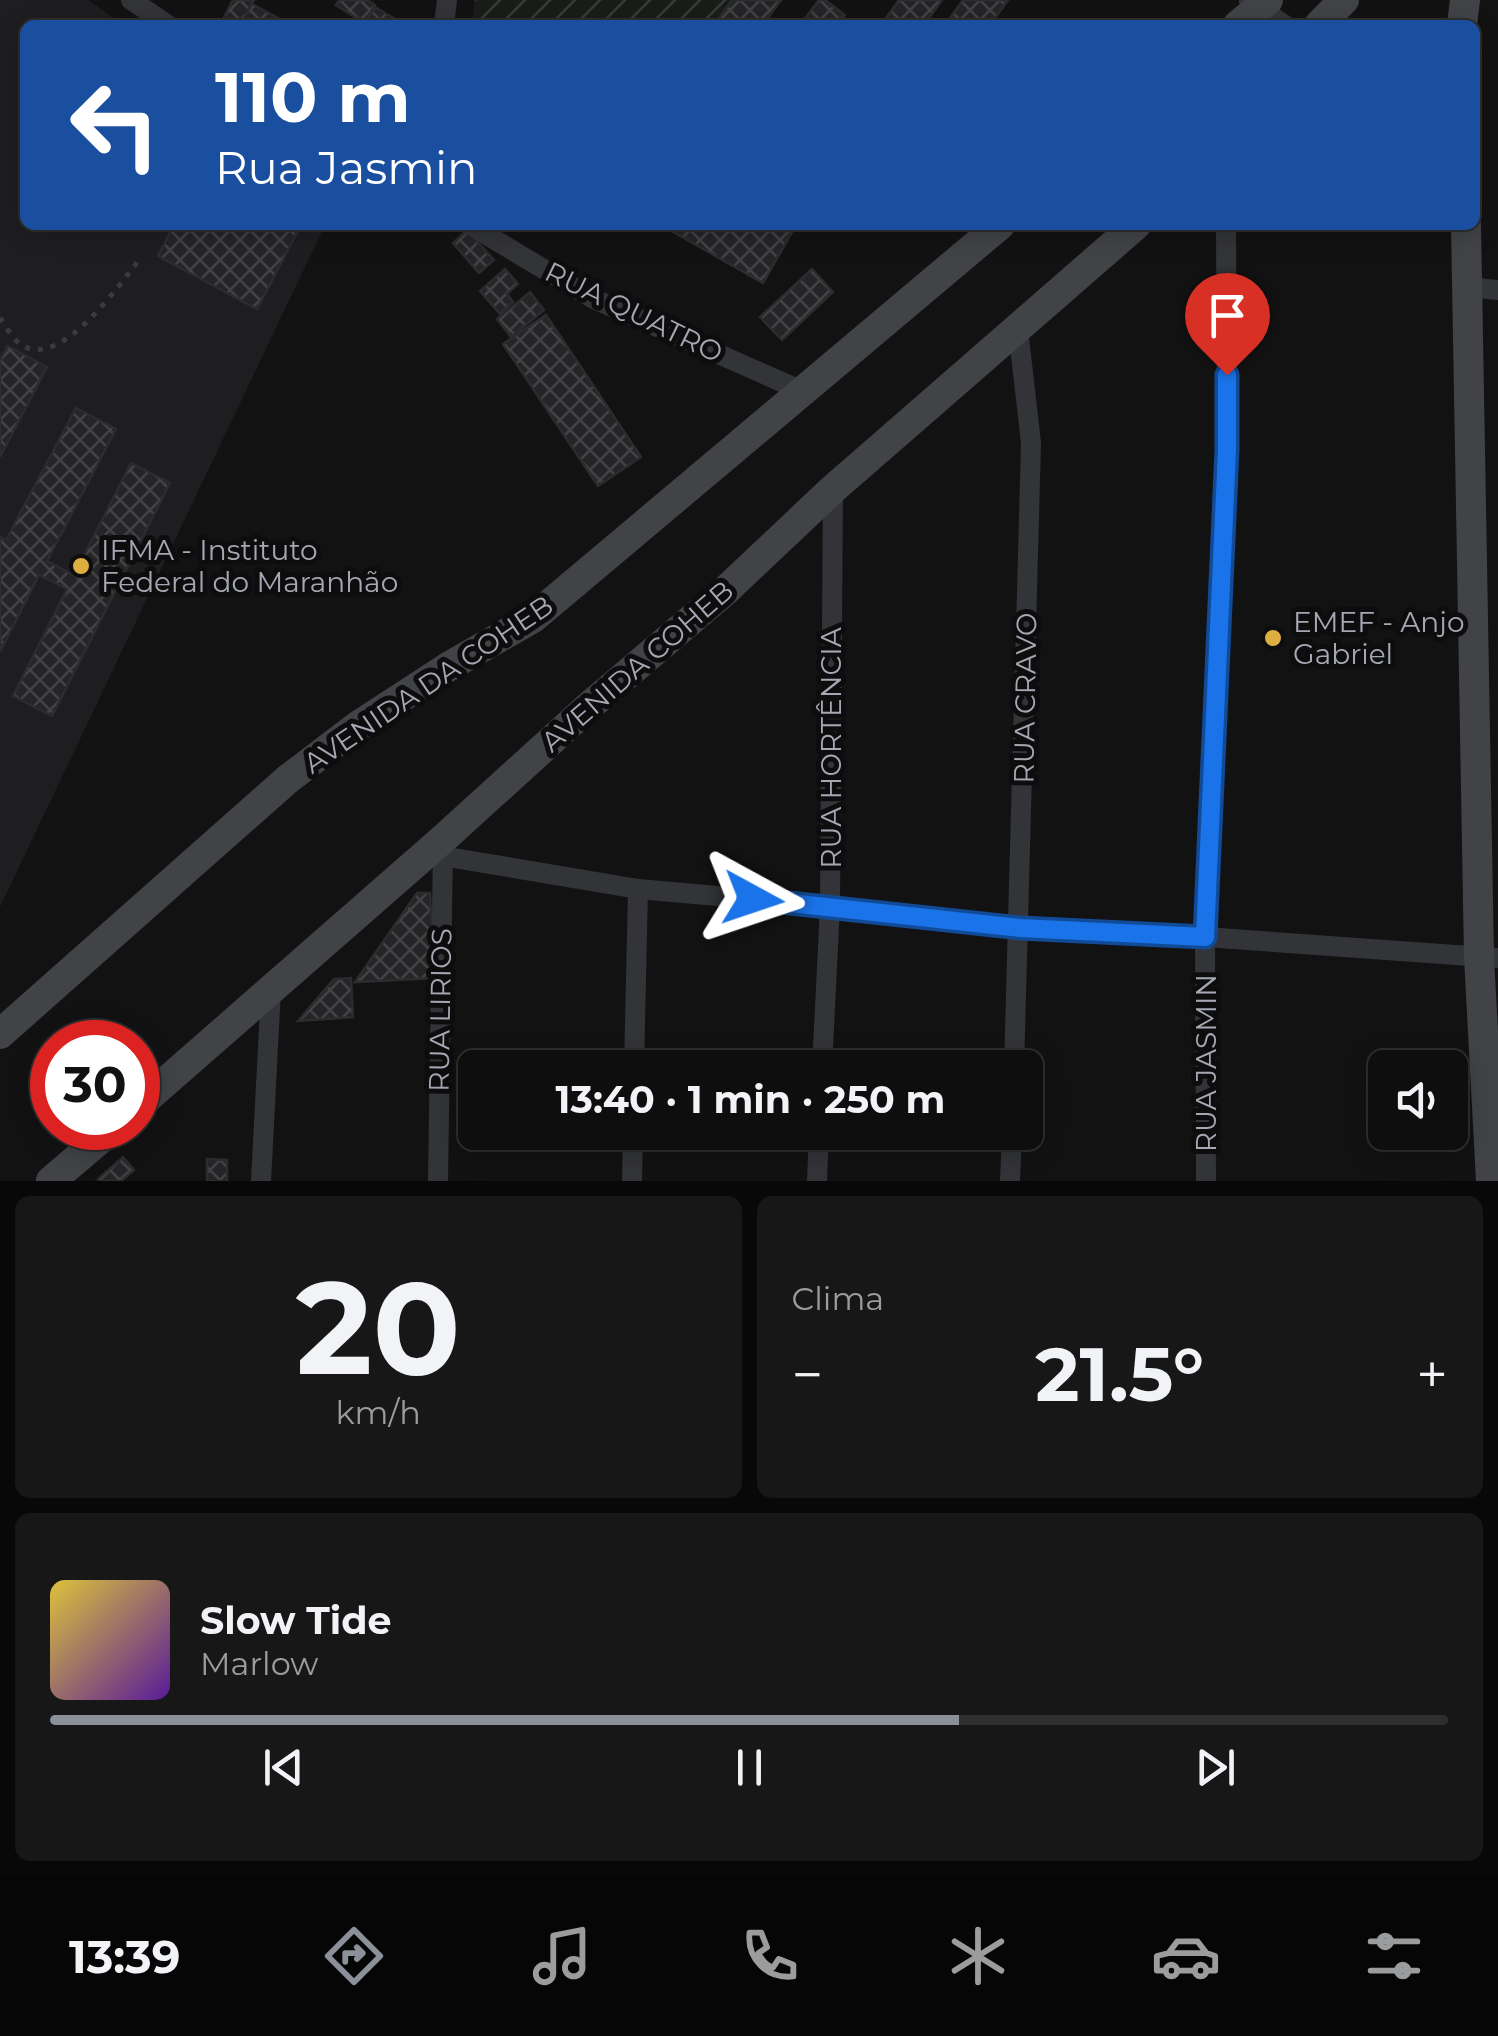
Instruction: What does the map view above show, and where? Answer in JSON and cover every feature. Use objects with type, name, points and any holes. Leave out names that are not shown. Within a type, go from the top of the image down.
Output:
[{"type":"main road","points":[[1324,20],[1344,0]]},
{"type":"main road","name":"AVENIDA DA COHEB","points":[[0,1034],[288,779],[418,686],[532,618],[994,230]]},
{"type":"main road","name":"AVENIDA COHEB","points":[[160,1087],[442,847],[586,709],[725,591],[833,489],[1130,230]]},
{"type":"main road","points":[[1467,230],[1483,288],[1492,1181]]},
{"type":"main road","points":[[51,1181],[76,1170],[93,1150]]},
{"type":"street","points":[[131,0],[161,20]]},
{"type":"street","points":[[1253,8],[1276,20]]},
{"type":"street","name":"RUA QUATRO","points":[[478,230],[592,298],[802,391]]},
{"type":"street","name":"RUA JASMIN","points":[[1206,1181],[1205,937],[1227,450],[1226,230]]},
{"type":"street","name":"RUA CRAVO","points":[[1015,1050],[1031,444],[1018,329]]},
{"type":"street","name":"RUA HORTÊNCIA","points":[[823,1050],[830,906],[833,489]]},
{"type":"street","points":[[442,847],[638,888],[1020,928],[1488,958]]},
{"type":"street","name":"RUA LIRIOS","points":[[438,1181],[442,847]]},
{"type":"street","points":[[634,1050],[638,888]]},
{"type":"street","points":[[261,1181],[271,989]]},
{"type":"street","points":[[632,1150],[632,1181]]},
{"type":"street","points":[[817,1181],[819,1150]]},
{"type":"street","points":[[1010,1181],[1011,1150]]},
{"type":"path","points":[[0,318],[23,347],[36,350],[54,346],[97,314],[138,260]]},
{"type":"shaded area","name":"IFMA - Instituto Federal do Maranhão","points":[[0,0],[88,0],[116,20],[20,20],[20,230],[323,230],[0,907]]},
{"type":"shaded area","points":[[475,0],[731,0],[716,20],[473,20]]},
{"type":"building","points":[[233,0],[254,0],[243,20],[223,20]]},
{"type":"building","points":[[339,0],[367,0],[375,5],[366,20],[359,20],[336,5]]},
{"type":"building","points":[[732,0],[781,0],[768,20],[718,20]]},
{"type":"building","points":[[819,0],[845,15],[842,20],[804,20]]},
{"type":"building","points":[[899,0],[942,0],[928,20],[885,20]]},
{"type":"building","points":[[963,0],[1008,0],[994,20],[949,20]]},
{"type":"building","points":[[252,4],[282,20],[243,20]]},
{"type":"building","points":[[375,7],[397,20],[367,20]]},
{"type":"building","points":[[171,230],[298,230],[257,309],[158,256]]},
{"type":"building","points":[[467,230],[494,260],[479,273],[453,243]]},
{"type":"building","points":[[670,230],[793,230],[763,283]]},
{"type":"building","points":[[505,269],[518,284],[507,294],[513,302],[500,314],[480,291]]},
{"type":"building","points":[[812,269],[833,292],[782,340],[760,317]]},
{"type":"building","points":[[530,292],[544,310],[511,337],[497,319]]},
{"type":"building","points":[[546,315],[641,457],[598,486],[503,344]]},
{"type":"building","points":[[8,346],[47,367],[0,457],[0,360]]},
{"type":"building","points":[[76,408],[116,429],[47,561],[74,575],[131,463],[170,483],[52,716],[13,696],[67,589],[39,575],[0,652],[0,537],[6,540]]},
{"type":"building","points":[[417,893],[430,893],[434,978],[355,982]]},
{"type":"building","points":[[351,978],[353,1017],[298,1021],[334,979]]},
{"type":"building","points":[[123,1157],[134,1170],[121,1181],[99,1181],[98,1179]]},
{"type":"building","points":[[207,1159],[227,1160],[227,1181],[207,1181]]},
{"type":"place","name":"IFMA - Instituto Federal do Maranhão","points":[[81,566]]},
{"type":"place","name":"EMEF - Anjo Gabriel","points":[[1273,638]]},
{"type":"route","points":[[753,899],[1020,928],[1205,937],[1227,375]]}]
